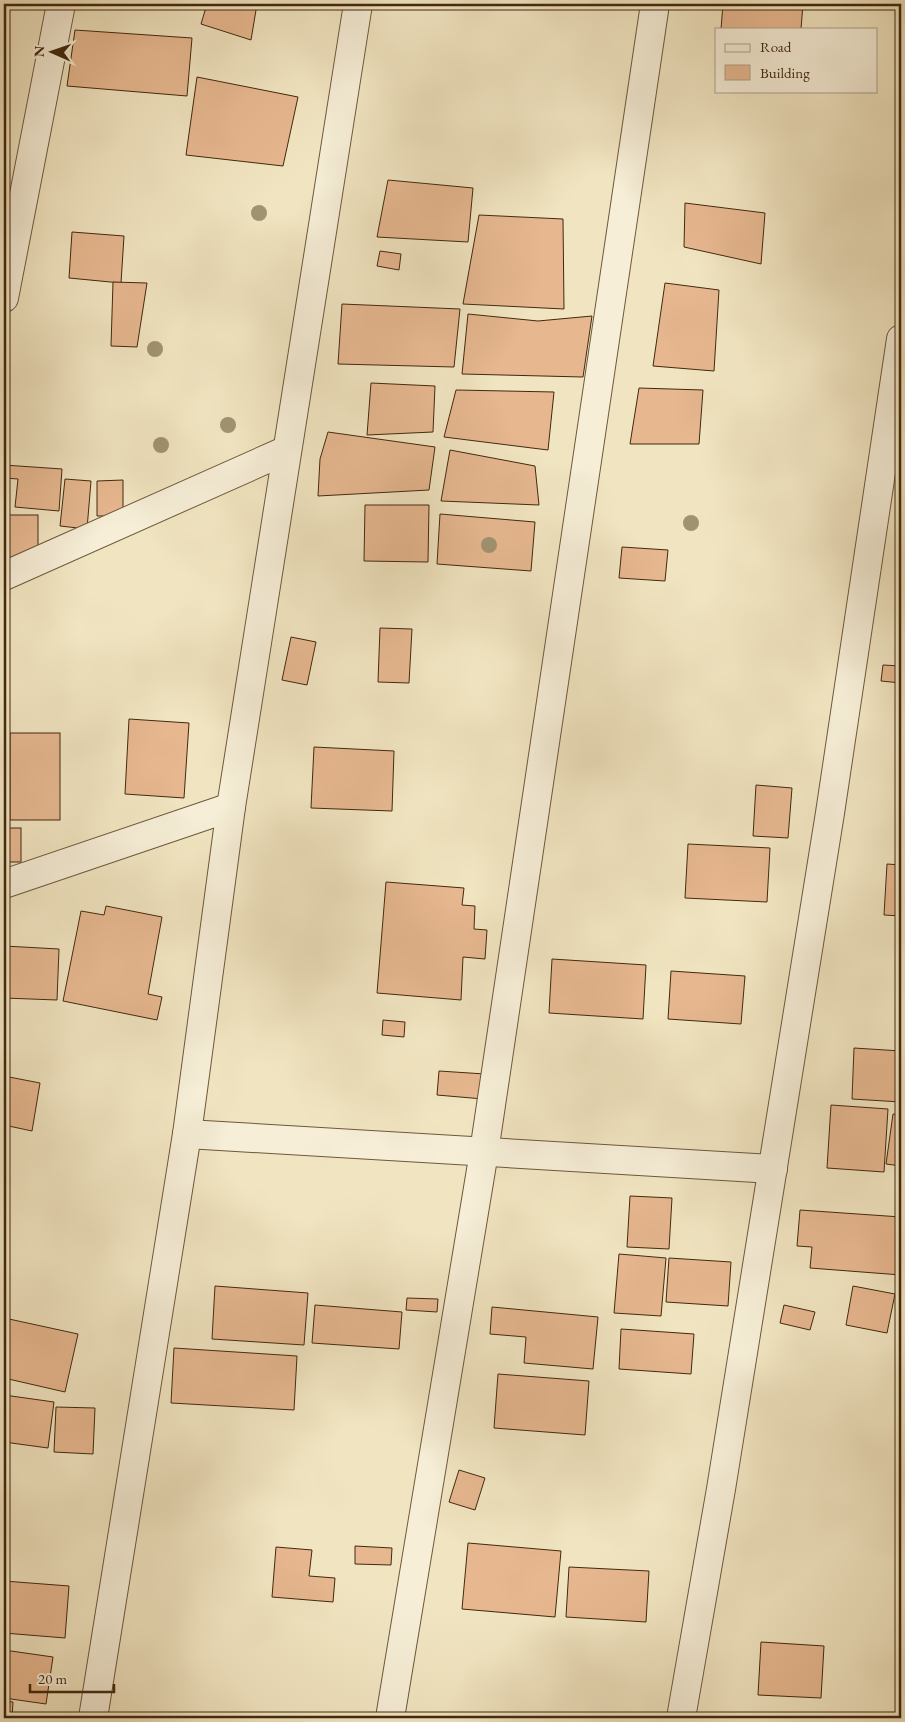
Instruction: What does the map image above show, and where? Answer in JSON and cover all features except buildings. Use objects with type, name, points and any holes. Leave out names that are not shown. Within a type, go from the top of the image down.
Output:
[{"type":"street","points":[[4,298],[61,4]]},
{"type":"street","points":[[93,1718],[187,1134],[231,807],[358,4]]},
{"type":"street","points":[[390,1718],[484,1152],[655,4]]},
{"type":"street","points":[[680,1718],[721,1489],[773,1169],[830,813],[901,339]]},
{"type":"street","points":[[4,576],[287,450]]},
{"type":"street","points":[[4,884],[231,807]]},
{"type":"street","points":[[187,1134],[773,1169]]}]
